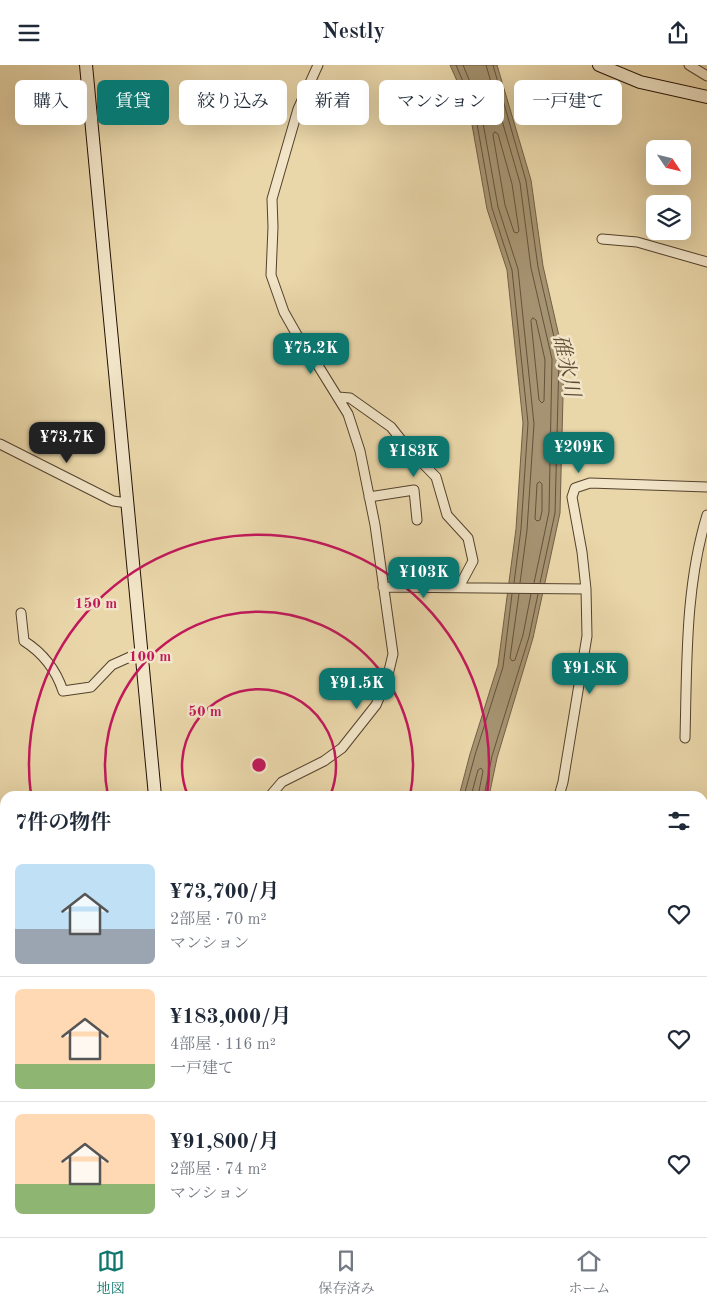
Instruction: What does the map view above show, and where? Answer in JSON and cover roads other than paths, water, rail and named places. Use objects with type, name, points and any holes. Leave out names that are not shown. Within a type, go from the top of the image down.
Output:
[{"type":"street","points":[[86,65],[155,791]]},
{"type":"street","points":[[274,791],[282,782],[324,761],[342,748],[376,705],[387,679],[393,654],[375,525],[360,451],[348,414],[284,312],[271,275],[272,199],[298,109],[318,65]]},
{"type":"street","points":[[599,65],[640,82],[707,97]]},
{"type":"street","points":[[689,65],[707,76]]},
{"type":"street","points":[[602,239],[638,242],[707,262]]},
{"type":"street","points":[[338,397],[350,399],[391,427],[406,446],[436,477],[447,515],[468,538],[473,561],[463,587]]},
{"type":"street","points":[[0,444],[113,501],[128,503]]},
{"type":"street","points":[[560,791],[587,636],[582,590],[582,552],[572,497],[574,488],[590,483],[707,487]]},
{"type":"street","points":[[369,497],[414,490],[417,520]]},
{"type":"street","points":[[685,738],[692,578],[707,515]]},
{"type":"street","points":[[383,587],[582,590]]},
{"type":"street","points":[[22,613],[24,641],[36,649],[58,676],[63,691],[91,687],[112,665],[142,652]]},
{"type":"water","points":[[450,65],[497,65],[501,80],[457,80]]},
{"type":"water","points":[[504,89],[531,180],[543,266],[564,358],[560,513],[533,638],[497,758],[490,791],[460,791],[498,665],[516,529],[523,423],[507,270],[487,209],[472,125],[504,125]]},
{"type":"water label","name":"碓氷川","points":[[565,366]]}]
